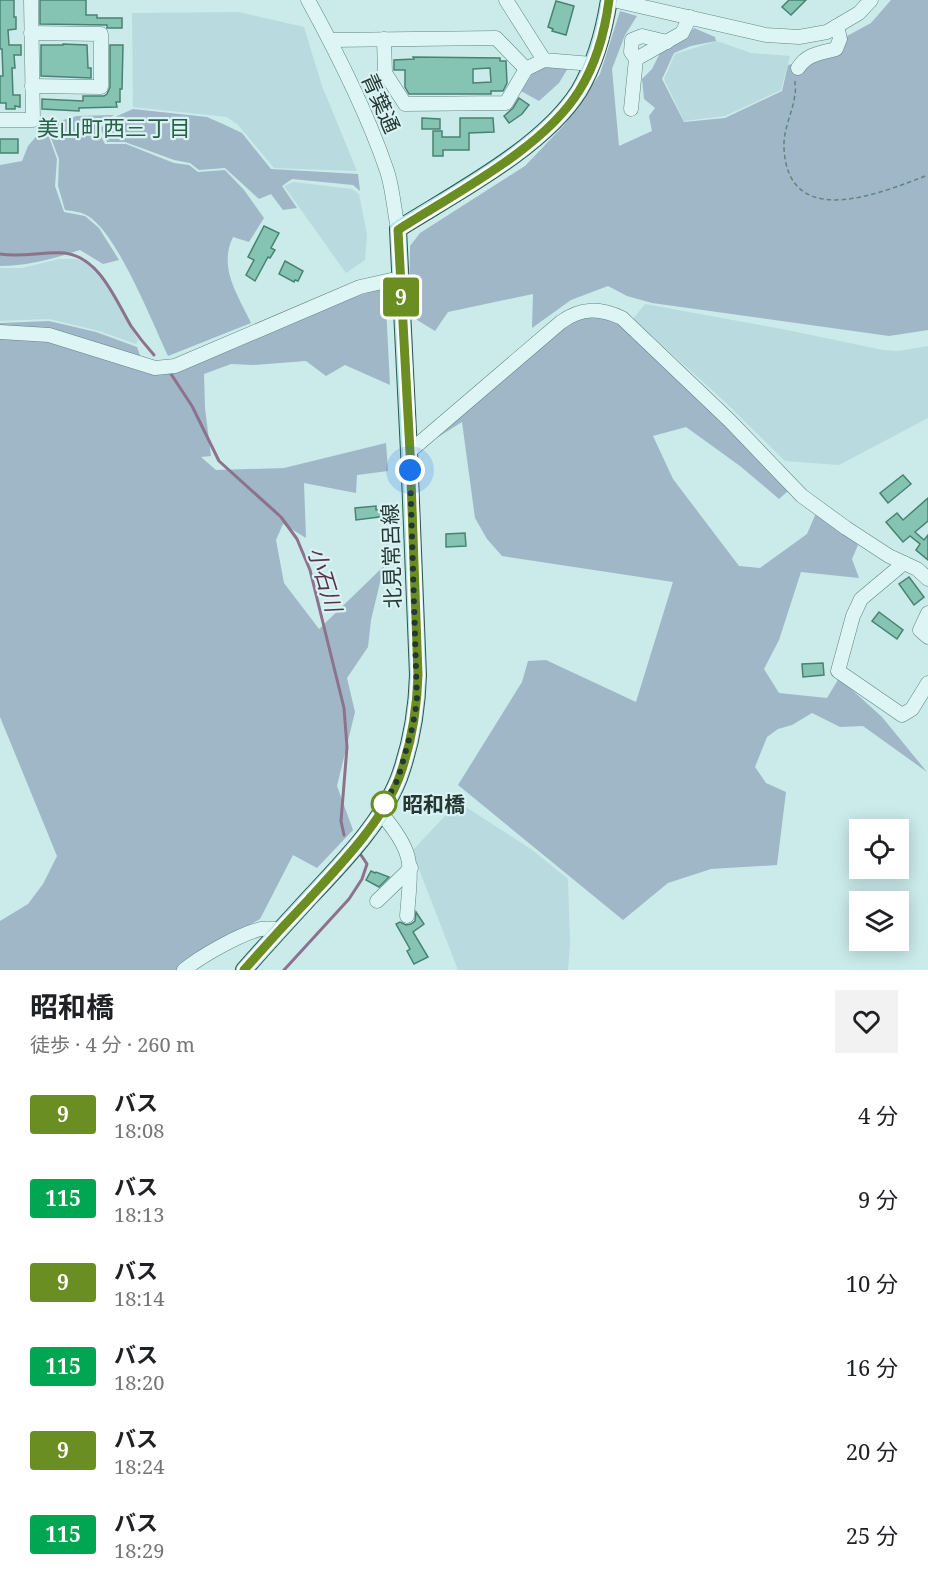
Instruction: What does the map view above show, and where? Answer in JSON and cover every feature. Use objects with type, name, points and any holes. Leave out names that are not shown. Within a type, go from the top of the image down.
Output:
[{"type":"main road","points":[[398,230],[505,162],[536,139],[565,109],[579,90],[592,64],[611,0]]},
{"type":"main road","name":"北見常呂線","points":[[244,970],[356,846],[380,812],[398,779],[412,729],[417,702],[410,452],[398,230]]},
{"type":"street","points":[[0,120],[33,120],[31,0]]},
{"type":"street","name":"青葉通","points":[[308,0],[330,40],[371,128],[387,173],[398,230]]},
{"type":"street","points":[[506,0],[544,60]]},
{"type":"street","points":[[611,0],[766,35],[799,37],[827,32],[859,13],[871,0]]},
{"type":"street","points":[[630,109],[636,59],[631,52],[632,40],[642,36],[667,42],[682,33],[690,17]]},
{"type":"street","points":[[798,68],[804,60],[815,54],[836,50],[840,39],[837,26]]},
{"type":"street","points":[[31,33],[101,34],[101,87],[32,86]]},
{"type":"street","points":[[330,40],[496,38],[526,69]]},
{"type":"street","points":[[384,39],[385,73],[405,104],[506,103],[526,69],[544,60],[592,64]]},
{"type":"street","points":[[0,332],[49,335],[155,368],[175,366],[360,287],[400,278]]},
{"type":"street","points":[[410,452],[561,322],[569,316],[599,309],[622,318],[730,421],[802,496],[846,528],[889,556],[917,569],[928,579]]},
{"type":"street","points":[[904,563],[861,599],[853,616],[838,671],[902,715],[912,709],[928,683]]},
{"type":"street","points":[[928,613],[920,630],[928,637]]},
{"type":"street","points":[[380,812],[394,828],[404,846],[411,868],[406,916]]},
{"type":"street","points":[[377,901],[411,868]]},
{"type":"street","points":[[184,970],[221,946],[262,928],[280,929]]},
{"type":"path","points":[[798,68],[784,147],[790,174],[796,184],[806,193],[820,200],[838,200],[884,191],[928,175]]},
{"type":"shaded area","points":[[891,0],[928,0],[928,330],[889,336],[652,303],[627,296],[608,286],[571,300],[532,328],[533,294],[448,312],[435,331],[409,315],[410,246],[420,233],[525,166],[565,124],[600,74],[620,11],[637,16],[625,35],[612,69],[619,146],[652,131],[649,116],[655,108],[644,99],[642,79],[652,69],[661,51],[685,38],[694,28],[715,37],[716,41],[691,46],[674,53],[662,79],[684,122],[725,118],[782,91],[788,65],[838,55],[847,36],[871,23]]},
{"type":"shaded area","points":[[239,12],[304,27],[322,86],[357,171],[274,168],[238,125],[227,117],[133,107],[132,13]]},
{"type":"shaded area","points":[[717,41],[751,53],[790,56],[781,90],[725,116],[684,121],[664,79],[675,54]]},
{"type":"shaded area","points":[[536,68],[568,68],[559,83],[539,101],[521,91]]},
{"type":"shaded area","points":[[133,109],[207,117],[242,133],[271,169],[358,174],[360,191],[353,185],[292,179],[282,186],[297,208],[283,210],[271,194],[259,199],[225,168],[199,170],[190,163],[174,160],[125,142],[107,142],[100,128],[115,117]]},
{"type":"shaded area","points":[[114,115],[96,127],[105,144],[126,144],[174,163],[189,165],[198,172],[225,170],[244,190],[264,218],[249,242],[233,237],[229,248],[228,260],[232,281],[251,323],[168,356],[133,280],[110,240],[88,216],[65,210],[58,186],[59,159],[46,125],[77,116]]},
{"type":"shaded area","points":[[45,126],[57,159],[55,186],[64,212],[85,216],[99,228],[119,260],[103,264],[80,250],[21,265],[0,266],[0,165],[22,161],[28,146]]},
{"type":"shaded area","points":[[293,182],[352,189],[359,194],[367,235],[365,260],[346,273],[284,186]]},
{"type":"shaded area","points":[[59,259],[76,259],[87,263],[106,280],[138,340],[136,344],[99,331],[49,319],[0,321],[0,268],[22,268]]},
{"type":"shaded area","points":[[385,287],[390,385],[345,365],[326,376],[306,361],[253,365],[231,364],[204,374],[205,408],[211,456],[201,457],[216,470],[284,468],[386,443],[388,471],[357,475],[356,493],[304,483],[306,538],[283,524],[276,540],[284,583],[319,629],[384,566],[371,620],[368,647],[347,678],[355,712],[337,786],[353,830],[317,868],[293,855],[260,919],[187,961],[176,970],[0,970],[0,921],[28,904],[43,884],[57,856],[0,717],[0,323],[49,321],[96,332],[137,347],[145,369],[173,372],[284,321]]},
{"type":"shaded area","points":[[645,304],[883,350],[898,351],[928,346],[928,418],[839,465],[785,461],[723,400],[633,319]]},
{"type":"shaded area","points":[[597,312],[618,320],[698,395],[788,491],[779,499],[740,466],[686,427],[653,436],[673,479],[739,566],[760,568],[807,534],[816,513],[858,545],[852,559],[859,578],[801,572],[779,640],[764,669],[779,693],[827,698],[839,678],[882,717],[927,772],[863,726],[840,727],[812,713],[792,725],[778,729],[767,737],[755,767],[766,783],[786,792],[777,865],[711,869],[668,883],[623,920],[458,785],[522,682],[528,661],[546,660],[636,702],[673,582],[502,556],[487,539],[475,518],[462,422],[435,439],[437,430],[574,316]]},
{"type":"shaded area","points":[[458,802],[531,849],[568,879],[570,944],[568,970],[458,970],[412,851]]},
{"type":"building","points":[[0,0],[14,0],[16,29],[8,30],[9,45],[21,45],[21,55],[14,55],[15,68],[12,68],[13,95],[20,95],[20,107],[15,106],[15,109],[6,109],[6,103],[0,103],[0,76],[3,76],[2,49],[0,49]]},
{"type":"building","points":[[40,0],[86,0],[86,15],[97,15],[97,18],[122,18],[122,28],[107,28],[107,25],[40,24]]},
{"type":"building","points":[[789,0],[806,0],[791,15],[782,7]]},
{"type":"building","points":[[556,1],[574,6],[566,35],[552,31],[553,29],[548,27]]},
{"type":"building","points":[[41,45],[87,45],[91,78],[41,76]]},
{"type":"building","points":[[110,45],[123,45],[122,89],[120,89],[120,102],[116,102],[117,107],[79,108],[79,111],[42,109],[42,99],[83,101],[83,96],[107,94],[110,87]]},
{"type":"building","points":[[413,57],[500,58],[500,61],[506,61],[507,83],[503,91],[491,91],[491,94],[409,94],[405,87],[405,70],[394,70],[394,60],[414,59]],"holes":[[[490,68],[491,82],[473,83],[473,69]]]},
{"type":"building","points":[[519,98],[529,105],[522,114],[509,123],[504,116]]},
{"type":"building","points":[[422,118],[440,119],[440,129],[422,129]]},
{"type":"building","points":[[460,118],[493,118],[494,132],[469,133],[469,150],[443,150],[443,156],[433,156],[433,131],[442,131],[442,137],[460,137]]},
{"type":"building","points":[[0,139],[18,139],[18,153],[0,153]]},
{"type":"building","points":[[264,226],[279,233],[271,248],[275,250],[270,258],[268,257],[255,281],[246,275],[254,260],[248,257]]},
{"type":"building","points":[[285,261],[303,271],[298,281],[294,282],[279,274]]},
{"type":"building","points":[[903,475],[911,484],[888,503],[880,493]]},
{"type":"building","points":[[928,498],[928,521],[915,532],[924,540],[928,535],[928,560],[916,550],[920,544],[910,536],[903,542],[886,522],[897,513],[903,520]]},
{"type":"building","points":[[376,506],[376,510],[386,509],[387,516],[356,520],[355,508]]},
{"type":"building","points":[[465,533],[466,546],[446,547],[446,534]]},
{"type":"building","points":[[909,577],[924,597],[914,605],[899,584]]},
{"type":"building","points":[[879,612],[903,630],[897,639],[872,621]]},
{"type":"building","points":[[823,663],[824,675],[803,677],[802,664]]},
{"type":"building","points":[[371,871],[389,877],[379,887],[366,880]]},
{"type":"building","points":[[416,912],[424,924],[413,932],[428,957],[414,964],[407,951],[410,949],[396,924],[400,922],[406,925],[411,924],[415,921]]},
{"type":"waterway","name":"小石川","points":[[0,254],[65,253],[77,256],[88,263],[105,281],[131,326],[154,355]]},
{"type":"waterway","name":"小石川","points":[[171,374],[192,406],[219,461],[281,517],[297,539],[310,570],[344,708],[347,747],[341,821],[344,835]]},
{"type":"waterway","name":"小石川","points":[[284,970],[349,899],[362,879],[367,864],[361,855]]},
{"type":"bus line","name":"9","points":[[244,970],[362,838],[380,812],[398,779],[412,729],[417,702],[418,675],[410,452],[398,230],[505,162],[536,139],[556,120],[579,90],[592,64],[601,38],[609,0]]},
{"type":"place","name":"昭和橋","points":[[384,804]]},
{"type":"district","name":"美山町西三丁目","points":[[114,127]]},
{"type":"route","points":[[384,804],[380,812],[398,779],[417,702],[418,675],[410,470]]}]
